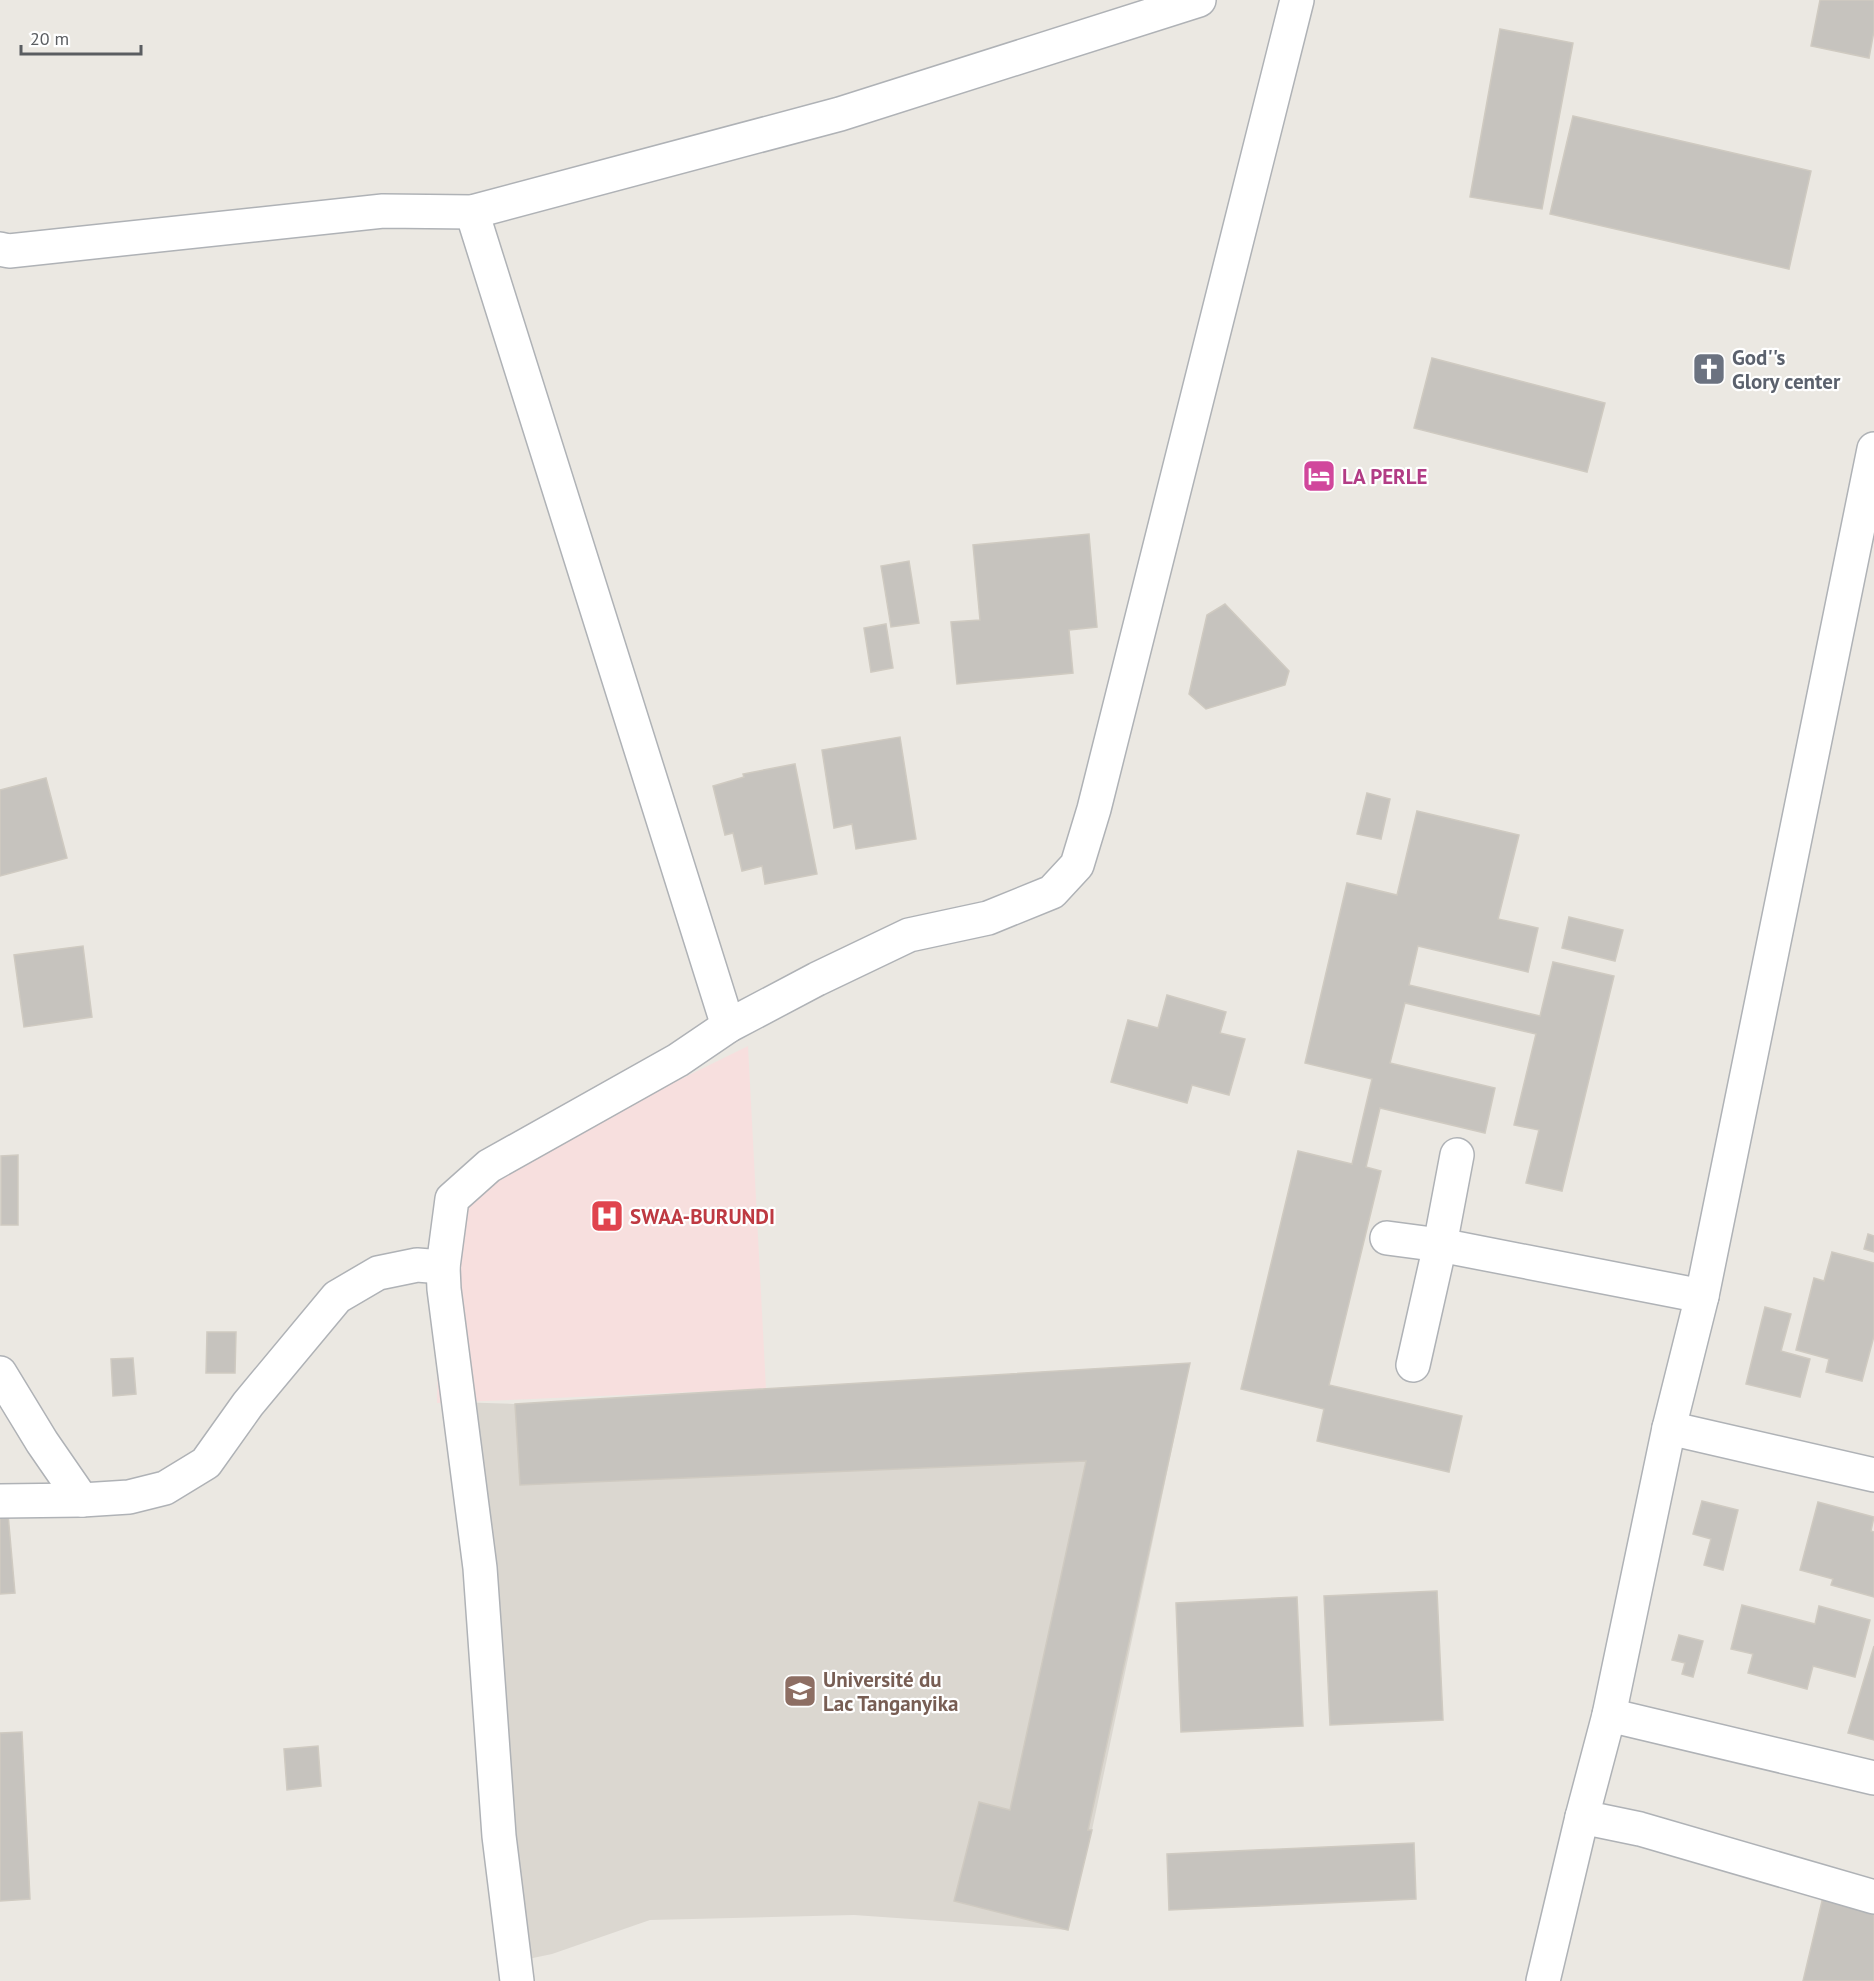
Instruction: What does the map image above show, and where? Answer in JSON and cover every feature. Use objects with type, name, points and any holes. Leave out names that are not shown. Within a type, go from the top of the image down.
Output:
[{"type":"street","points":[[0,249],[9,251],[382,212],[472,212],[840,114],[1199,0]]},
{"type":"street","points":[[517,1981],[499,1836],[480,1568],[444,1289],[443,1267],[452,1199],[489,1166],[678,1060],[728,1026],[816,979],[909,934],[988,918],[1052,892],[1077,865],[1094,809],[1297,0]]},
{"type":"street","points":[[472,212],[728,1026]]},
{"type":"street","points":[[1543,1981],[1609,1715],[1669,1428],[1702,1296],[1874,449]]},
{"type":"street","points":[[1413,1365],[1440,1245],[1457,1155]]},
{"type":"street","points":[[1387,1238],[1440,1245],[1702,1296]]},
{"type":"street","points":[[0,1501],[129,1497],[165,1488],[206,1463],[248,1404],[336,1297],[378,1273],[417,1265],[443,1267]]},
{"type":"street","points":[[0,1373],[42,1442],[82,1500]]},
{"type":"street","points":[[1669,1428],[1874,1474]]},
{"type":"street","points":[[1609,1715],[1874,1778]]},
{"type":"street","points":[[1582,1817],[1640,1829],[1874,1897]]},
{"type":"shaded area","name":"SWAA-BURUNDI","points":[[748,1046],[766,1389],[437,1403],[440,1234],[473,1198],[505,1173],[612,1113]]},
{"type":"shaded area","name":"Université du Lac Tanganyika","points":[[1190,1363],[1092,1830],[1068,1930],[854,1915],[650,1920],[552,1954],[505,1964],[455,1402],[515,1404]]},
{"type":"building","points":[[1820,0],[1874,0],[1874,31],[1869,58],[1811,46]]},
{"type":"building","points":[[1500,29],[1573,43],[1542,209],[1470,197]]},
{"type":"building","points":[[1573,116],[1811,171],[1789,269],[1550,214]]},
{"type":"building","points":[[1432,358],[1605,403],[1587,472],[1414,428]]},
{"type":"building","points":[[1089,534],[1097,627],[1069,630],[1073,673],[957,684],[951,622],[980,620],[973,545]]},
{"type":"building","points":[[909,561],[919,623],[891,627],[881,566]]},
{"type":"building","points":[[1225,604],[1289,671],[1285,685],[1206,709],[1189,694],[1207,615]]},
{"type":"building","points":[[886,624],[893,668],[871,672],[864,628]]},
{"type":"building","points":[[900,737],[916,839],[856,849],[852,824],[834,828],[822,750]]},
{"type":"building","points":[[795,764],[817,874],[765,884],[762,866],[742,871],[733,833],[725,835],[713,786],[744,777],[743,774]]},
{"type":"building","points":[[46,778],[67,858],[0,876],[0,790]]},
{"type":"building","points":[[1367,793],[1390,799],[1381,839],[1357,834]]},
{"type":"building","points":[[1417,811],[1519,835],[1498,919],[1538,928],[1528,972],[1418,946],[1409,985],[1540,1016],[1553,962],[1614,976],[1562,1191],[1526,1183],[1539,1130],[1514,1125],[1536,1034],[1405,1003],[1390,1063],[1495,1088],[1485,1133],[1380,1108],[1366,1167],[1381,1171],[1329,1385],[1462,1416],[1449,1472],[1317,1441],[1324,1409],[1241,1389],[1298,1151],[1352,1164],[1372,1079],[1305,1063],[1347,883],[1397,895]]},
{"type":"building","points":[[1569,917],[1623,930],[1615,961],[1562,948]]},
{"type":"building","points":[[83,946],[92,1017],[24,1027],[14,955]]},
{"type":"building","points":[[1167,995],[1226,1012],[1220,1033],[1245,1039],[1229,1095],[1192,1085],[1187,1103],[1111,1082],[1128,1020],[1158,1028]]},
{"type":"building","points":[[18,1155],[18,1225],[1,1225],[1,1156]]},
{"type":"building","points":[[1868,1234],[1874,1236],[1874,1252],[1864,1249]]},
{"type":"building","points":[[1832,1252],[1874,1263],[1874,1336],[1862,1381],[1826,1372],[1829,1359],[1796,1350],[1814,1278],[1824,1281]]},
{"type":"building","points":[[1765,1307],[1791,1314],[1781,1351],[1810,1359],[1800,1397],[1746,1384]]},
{"type":"building","points":[[207,1332],[236,1332],[235,1373],[206,1373]]},
{"type":"building","points":[[133,1358],[136,1394],[113,1396],[111,1359]]},
{"type":"building","points":[[1190,1363],[1088,1830],[1092,1830],[1068,1930],[954,1901],[979,1802],[1010,1810],[1086,1461],[520,1485],[515,1404]]},
{"type":"building","points":[[1702,1501],[1738,1510],[1723,1570],[1704,1565],[1711,1539],[1693,1534]]},
{"type":"building","points":[[1818,1502],[1874,1517],[1871,1531],[1874,1532],[1874,1597],[1831,1585],[1833,1579],[1800,1570]]},
{"type":"building","points":[[0,1514],[8,1514],[15,1593],[0,1594]]},
{"type":"building","points":[[1437,1591],[1443,1720],[1330,1725],[1324,1596]]},
{"type":"building","points":[[1297,1597],[1303,1726],[1181,1732],[1176,1603]]},
{"type":"building","points":[[1742,1605],[1815,1624],[1819,1606],[1870,1620],[1855,1677],[1813,1666],[1807,1689],[1748,1673],[1753,1654],[1731,1649]]},
{"type":"building","points":[[1679,1635],[1703,1641],[1693,1677],[1682,1674],[1685,1663],[1672,1660]]},
{"type":"building","points":[[1874,1646],[1874,1740],[1848,1733]]},
{"type":"building","points":[[22,1732],[30,1899],[0,1901],[0,1733]]},
{"type":"building","points":[[318,1746],[321,1786],[287,1790],[284,1749]]},
{"type":"building","points":[[1414,1843],[1416,1899],[1169,1910],[1167,1854]]},
{"type":"building","points":[[1823,1897],[1874,1908],[1874,1981],[1803,1981]]},
{"type":"place","name":"God''s Glory center","points":[[1709,369]]},
{"type":"place","name":"LA PERLE","points":[[1319,476]]},
{"type":"place","name":"SWAA-BURUNDI","points":[[607,1216]]},
{"type":"place","name":"Université du Lac Tanganyika","points":[[800,1691]]}]
